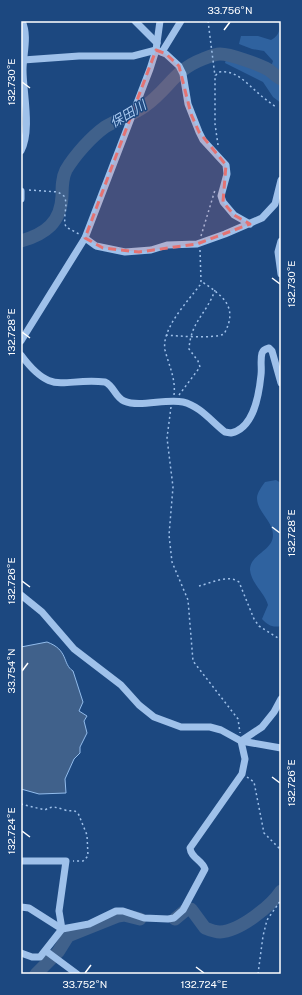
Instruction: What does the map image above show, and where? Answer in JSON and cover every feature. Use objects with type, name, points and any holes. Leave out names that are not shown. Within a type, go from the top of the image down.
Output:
[{"type":"street","points":[[21,151],[27,116],[24,60],[26,29],[22,21]]},
{"type":"street","points":[[135,21],[158,48],[180,66],[185,79],[191,114],[203,140],[226,165],[227,169],[222,196],[223,202],[234,215],[250,224]]},
{"type":"street","points":[[21,341],[85,238],[158,48],[160,21]]},
{"type":"street","points":[[24,60],[79,56],[133,56],[158,48],[181,21]]},
{"type":"street","points":[[85,238],[96,246],[125,252],[200,242],[250,224],[262,218],[275,204],[281,180]]},
{"type":"street","points":[[21,199],[24,190]]},
{"type":"street","points":[[281,241],[278,252],[281,274]]},
{"type":"street","points":[[21,355],[31,367],[48,381],[59,384],[105,382],[112,387],[119,398],[130,402],[173,401],[189,404],[213,420],[225,432],[231,433],[240,428],[253,412],[261,376],[262,354],[266,348],[269,348],[272,351],[281,383]]},
{"type":"street","points":[[21,595],[42,612],[74,649],[121,685],[139,705],[154,717],[181,727],[210,727],[221,730],[241,741],[281,748]]},
{"type":"street","points":[[241,741],[262,728],[274,712],[281,699]]},
{"type":"street","points":[[21,907],[29,908],[62,929],[89,924],[116,911],[123,911],[144,918],[168,919],[178,914],[183,910],[205,869],[204,865],[193,856],[190,848],[242,774],[245,759],[241,741]]},
{"type":"street","points":[[21,861],[66,861],[59,911],[62,929],[40,958],[21,953]]},
{"type":"street","points":[[46,951],[77,974]]},
{"type":"path","points":[[208,21],[215,76],[215,124],[219,157]]},
{"type":"path","points":[[215,76],[219,72],[225,71],[240,76],[276,107]]},
{"type":"path","points":[[216,188],[200,242],[199,256],[201,281],[166,334],[165,345],[175,387],[167,438],[173,487],[169,535],[172,562],[188,600],[193,661],[238,719],[241,741]]},
{"type":"path","points":[[24,190],[32,192],[58,192],[64,196],[66,206],[64,220],[66,227],[85,238]]},
{"type":"path","points":[[166,334],[212,337],[224,334],[230,322],[230,314],[226,300],[215,290],[201,281]]},
{"type":"path","points":[[173,401],[197,373],[200,367],[198,361],[189,349],[190,336],[192,328],[211,303],[215,290]]},
{"type":"path","points":[[199,586],[226,578],[234,579],[239,582],[254,619],[259,626],[281,640]]},
{"type":"path","points":[[242,774],[254,782],[264,833],[281,850]]},
{"type":"path","points":[[21,804],[45,810],[48,807],[60,807],[66,811],[73,810],[78,813],[87,835],[88,856],[87,859],[83,860],[66,861]]},
{"type":"path","points":[[258,974],[263,936],[267,920],[281,900]]},
{"type":"highlighted area","points":[[156,50],[166,54],[179,66],[191,114],[199,132],[226,165],[223,202],[234,215],[250,224],[197,244],[139,252],[103,248],[85,238]]},
{"type":"shaded area","points":[[278,21],[281,21],[281,103],[273,97],[263,82],[225,63],[227,56],[237,54],[258,64],[271,67],[273,61],[264,51],[252,49],[239,44],[241,36],[258,36],[271,40],[279,32]]},
{"type":"shaded area","points":[[276,480],[281,483],[281,626],[275,627],[262,619],[268,605],[253,579],[250,570],[254,560],[269,545],[273,535],[270,525],[260,508],[257,496],[265,482]]},
{"type":"shaded area","points":[[47,642],[59,649],[67,665],[73,671],[83,702],[79,711],[87,716],[84,721],[87,733],[80,747],[80,753],[74,759],[65,779],[66,793],[39,794],[21,789],[21,647]]},
{"type":"waterway","name":"保田川","points":[[21,241],[45,231],[55,220],[61,205],[62,183],[66,170],[89,141],[105,127],[145,106],[153,100],[178,74],[193,63],[214,55],[225,54],[259,65],[281,79]]},
{"type":"waterway","points":[[175,919],[187,909],[191,909],[205,928],[218,932],[228,931],[254,917],[270,904],[281,891]]},
{"type":"waterway","points":[[36,974],[58,952],[68,936],[118,916],[124,915],[140,919]]}]
